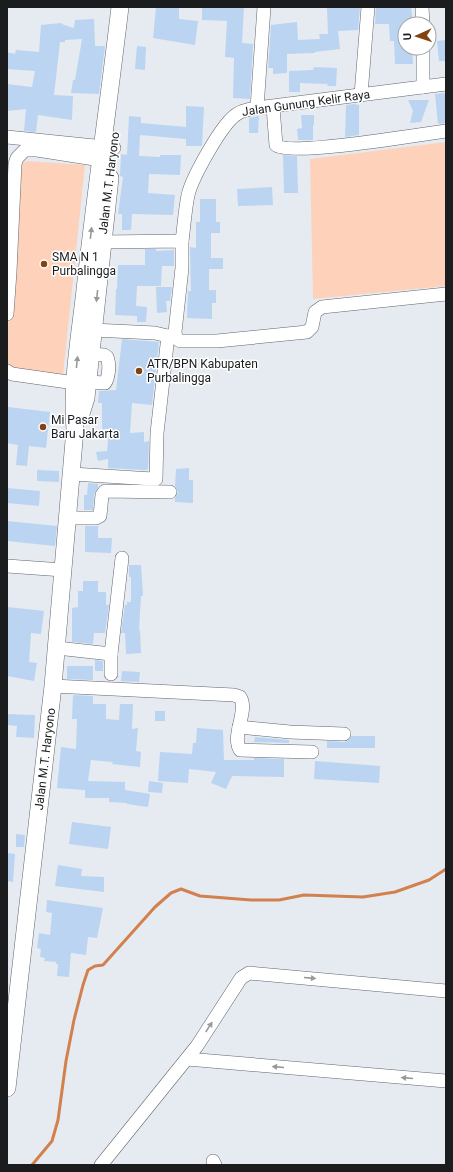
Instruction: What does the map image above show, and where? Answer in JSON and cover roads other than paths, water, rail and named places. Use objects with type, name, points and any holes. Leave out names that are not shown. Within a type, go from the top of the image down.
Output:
[{"type":"main road","name":"Jalan M.T. Haryono","points":[[81,382],[90,354],[93,330],[102,242],[106,151],[120,7]]},
{"type":"main road","name":"Jalan M.T. Haryono","points":[[7,1088],[57,648],[75,429],[86,398],[81,382],[90,240],[130,7]]},
{"type":"street","points":[[257,108],[264,7]]},
{"type":"street","points":[[361,95],[368,7]]},
{"type":"street","points":[[423,56],[423,87]]},
{"type":"street","name":"Jalan Gunung Kelir Raya","points":[[72,474],[156,479],[157,433],[172,337],[175,328],[182,268],[182,241],[188,194],[204,160],[235,114],[257,108],[446,84]]},
{"type":"street","points":[[274,107],[276,145],[282,148],[322,147],[446,131]]},
{"type":"street","points":[[7,137],[106,151]]},
{"type":"street","points":[[7,314],[15,164],[17,158],[26,150],[106,151]]},
{"type":"street","points":[[102,242],[182,241]]},
{"type":"street","points":[[93,330],[155,333],[172,337],[180,342],[217,341],[307,332],[312,327],[315,312],[322,307],[446,294]]},
{"type":"street","points":[[7,372],[12,374],[81,382]]},
{"type":"street","points":[[68,518],[96,518],[100,516],[102,495],[105,491],[170,492]]},
{"type":"street","points":[[111,674],[111,654],[122,558]]},
{"type":"street","points":[[7,566],[64,570]]},
{"type":"street","points":[[57,648],[111,654]]},
{"type":"street","points":[[53,686],[234,695],[240,697],[242,700],[240,727],[237,739],[240,750],[312,752]]},
{"type":"street","points":[[240,727],[290,732],[344,734]]},
{"type":"street","points":[[101,1165],[187,1059],[241,978],[249,973],[446,991]]},
{"type":"street","points":[[187,1059],[446,1081]]},
{"type":"waterway","points":[[32,1165],[52,1141],[58,1120],[66,1061],[74,1020],[88,970],[95,966],[103,965],[155,907],[171,893],[181,889],[200,896],[251,900],[279,900],[304,895],[363,897],[395,892],[429,880],[446,869]]},
{"type":"place","name":"SMA N 1 Purbalingga","points":[[44,264]]},
{"type":"place","name":"ATR/BPN Kabupaten Purbalingga","points":[[139,371]]},
{"type":"place","name":"Mi Pasar Baru Jakarta","points":[[43,427]]}]
